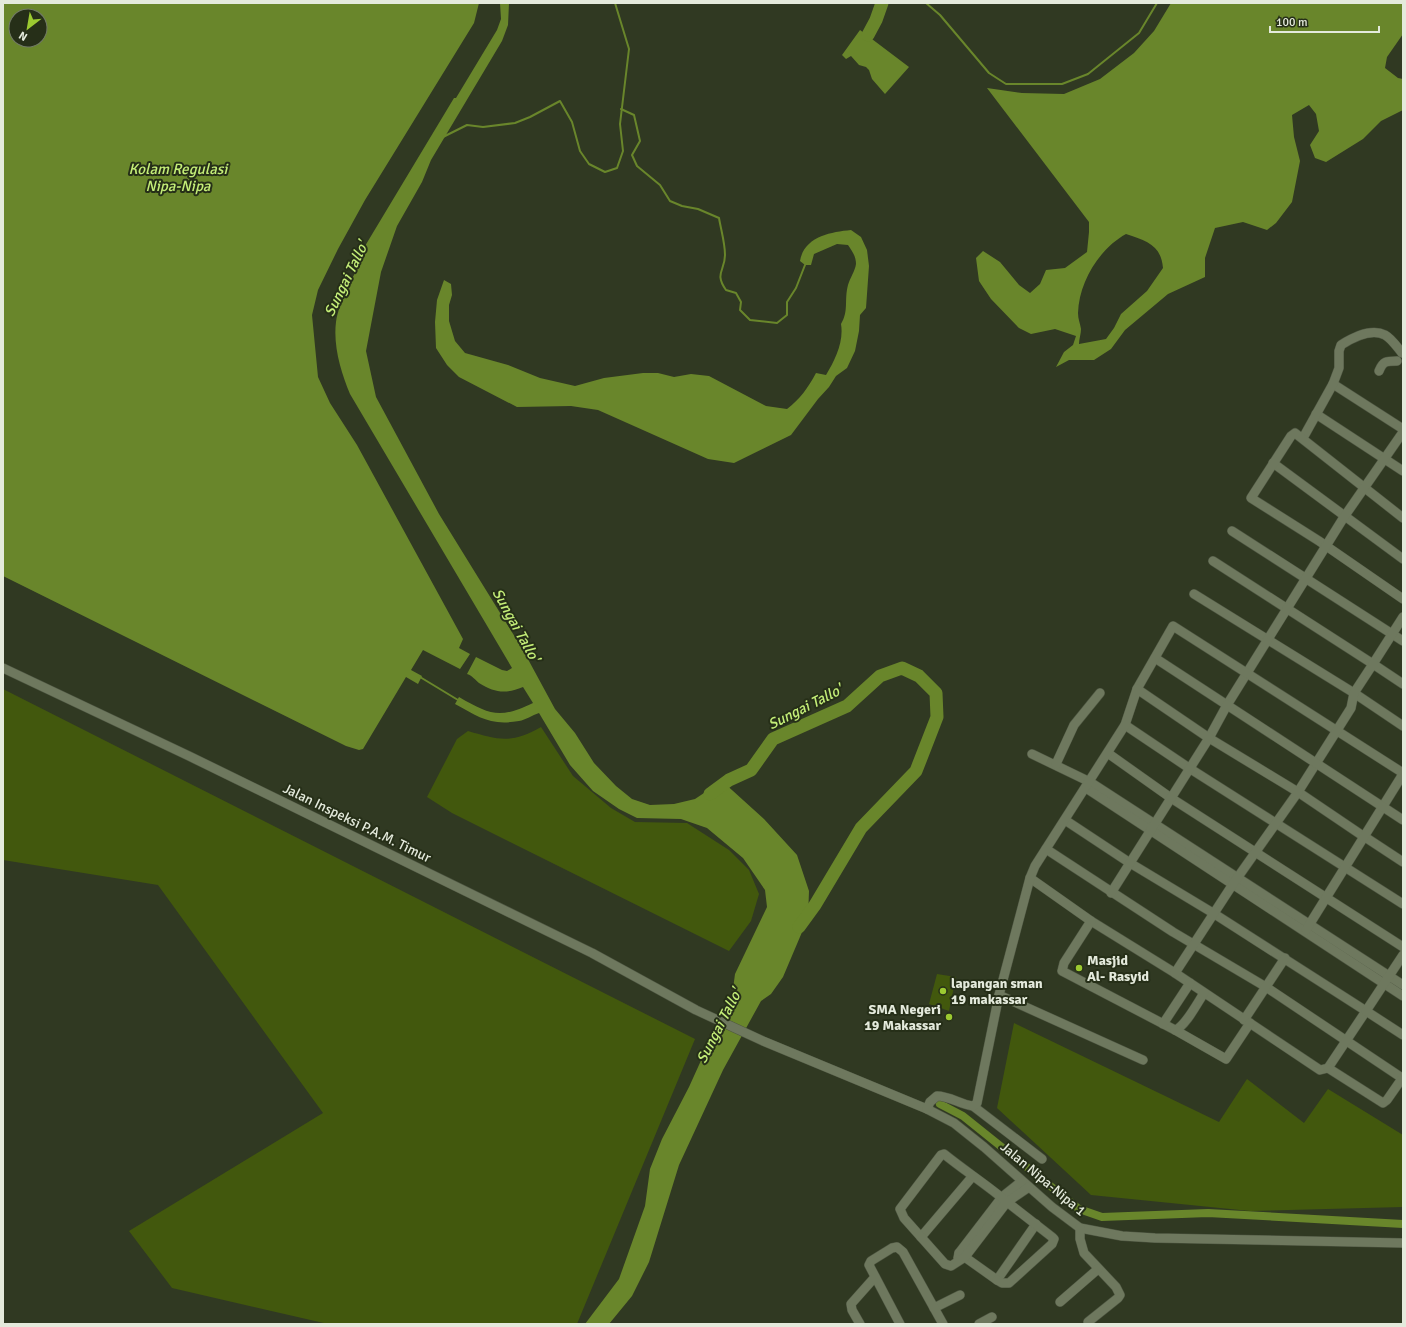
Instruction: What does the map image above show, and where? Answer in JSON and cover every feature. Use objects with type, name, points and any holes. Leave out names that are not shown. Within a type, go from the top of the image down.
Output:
[{"type":"street","points":[[1303,438],[1333,384],[1339,368],[1339,351],[1341,345],[1358,336],[1374,332],[1384,334],[1401,358],[1386,361],[1382,364],[1379,371]]},
{"type":"street","points":[[1333,384],[1403,429]]},
{"type":"street","points":[[1316,414],[1403,471]]},
{"type":"street","points":[[1111,893],[1209,738],[1227,705],[1344,517],[1403,432]]},
{"type":"street","points":[[1403,518],[1295,433],[1292,434],[1251,498],[1326,546],[1403,599]]},
{"type":"street","points":[[1273,463],[1344,517],[1403,559]]},
{"type":"street","points":[[1232,531],[1403,641]]},
{"type":"street","points":[[1213,561],[1403,684]]},
{"type":"street","points":[[1194,594],[1354,693],[1403,726]]},
{"type":"street","points":[[1175,973],[1213,913],[1298,792],[1351,708],[1354,693],[1403,617]]},
{"type":"street","points":[[973,1106],[978,1099],[999,995],[1030,878],[1035,866],[1125,726],[1137,689],[1173,626],[1403,774],[1307,928]]},
{"type":"street","points":[[1154,658],[1403,820]]},
{"type":"street","name":"Jalan Inspeksi P.A.M. Timur","points":[[3,668],[189,756],[592,953],[696,1010],[763,1041]]},
{"type":"street","points":[[1137,689],[1209,738],[1298,792],[1403,862]]},
{"type":"street","points":[[1056,764],[1074,725],[1100,694]]},
{"type":"street","points":[[1125,726],[1403,904]]},
{"type":"street","points":[[1032,754],[1056,764],[1386,980],[1403,996]]},
{"type":"street","points":[[1108,754],[1171,798],[1403,948]]},
{"type":"street","points":[[1065,820],[1130,863],[1213,913],[1403,1035]]},
{"type":"street","points":[[1046,849],[1111,893],[1192,944],[1266,987],[1403,1078],[1387,1100],[1383,1103],[1328,1068]]},
{"type":"street","points":[[1030,878],[1090,921],[1175,973],[1316,1068],[1323,1070],[1328,1068],[1403,955]]},
{"type":"street","points":[[1090,921],[1061,970],[1175,1030],[1226,1059],[1284,958]]},
{"type":"street","points":[[1386,980],[1403,985]]},
{"type":"street","points":[[1163,1024],[1190,983]]},
{"type":"street","points":[[1175,1030],[1179,1029],[1204,993]]},
{"type":"street","points":[[999,995],[1143,1060]]},
{"type":"street","name":"Jalan Nipa-Nipa 1","points":[[763,1041],[927,1109],[954,1123],[1080,1228],[1122,1236],[1155,1238],[1403,1243]]},
{"type":"street","points":[[927,1109],[930,1102],[937,1096],[946,1097],[973,1106],[1042,1159]]},
{"type":"street","points":[[960,1257],[1002,1283],[1009,1283],[1053,1242],[1052,1237],[1036,1224],[1004,1200],[972,1177],[944,1154],[941,1155],[900,1209],[904,1218],[947,1266],[951,1266],[960,1257],[1004,1200],[1026,1184]]},
{"type":"street","points":[[921,1237],[972,1177]]},
{"type":"street","points":[[997,1280],[1036,1224]]},
{"type":"street","points":[[1080,1228],[1082,1249],[1116,1288],[1120,1295],[1088,1322]]},
{"type":"street","points":[[900,1324],[874,1277],[870,1263],[892,1248],[897,1247],[903,1252],[943,1324]]},
{"type":"street","points":[[1060,1302],[1098,1269]]},
{"type":"street","points":[[860,1324],[852,1310],[851,1304],[874,1277]]},
{"type":"street","points":[[934,1308],[960,1295]]},
{"type":"street","points":[[979,1324],[992,1317]]},
{"type":"shaded area","points":[[3,689],[695,1039],[577,1324],[328,1324],[172,1288],[129,1231],[323,1113],[158,885],[3,860]]},
{"type":"shaded area","points":[[541,727],[573,776],[611,808],[635,822],[687,823],[729,850],[749,870],[759,894],[751,921],[729,951],[452,813],[427,797],[457,739],[468,731],[488,737],[505,739],[521,736]]},
{"type":"shaded area","name":"lapangan sman 19 makassar","points":[[937,974],[956,977],[949,1011],[929,1004]]},
{"type":"shaded area","points":[[1014,1023],[1219,1122],[1247,1079],[1304,1123],[1328,1089],[1403,1135],[1403,1207],[1250,1211],[1091,1195],[997,1108]]},
{"type":"water","name":"Kolam Regulasi Nipa-Nipa","points":[[3,3],[479,3],[474,23],[365,200],[338,249],[318,290],[312,315],[318,377],[330,403],[357,445],[463,639],[459,648],[470,654],[460,669],[423,650],[411,670],[422,676],[418,684],[406,677],[363,749],[359,750],[346,746],[3,576]]},
{"type":"water","points":[[500,3],[509,3],[508,25],[502,41],[431,160],[422,182],[397,226],[381,272],[366,351],[376,397],[439,514],[523,650],[555,709],[575,733],[594,763],[616,786],[632,799],[650,805],[674,804],[695,799],[722,781],[764,819],[797,855],[809,891],[808,918],[783,977],[771,994],[761,1001],[723,1070],[679,1165],[649,1262],[632,1296],[609,1324],[585,1324],[619,1279],[645,1206],[650,1169],[662,1139],[689,1087],[713,1034],[731,1004],[735,974],[767,907],[765,890],[743,858],[707,828],[681,819],[637,818],[619,809],[593,791],[570,765],[539,713],[522,720],[500,722],[485,719],[455,704],[459,697],[487,711],[503,713],[522,708],[533,703],[523,687],[511,691],[495,691],[479,683],[467,674],[476,657],[502,670],[507,671],[512,668],[350,394],[341,368],[337,350],[335,331],[336,322],[343,298],[363,259],[359,256],[454,98],[456,98],[497,30],[501,19]]},
{"type":"water","points":[[1171,3],[1403,3],[1403,34],[1387,57],[1385,68],[1398,78],[1403,79],[1403,110],[1381,121],[1363,139],[1326,162],[1315,158],[1310,145],[1319,131],[1316,114],[1309,105],[1292,115],[1294,137],[1300,161],[1292,202],[1276,223],[1267,230],[1243,222],[1215,228],[1205,258],[1205,277],[1168,294],[1125,330],[1111,349],[1094,360],[1069,360],[1056,367],[1064,352],[1073,345],[1076,336],[1055,329],[1031,334],[1019,328],[991,299],[979,281],[976,258],[983,251],[1000,262],[1019,285],[1030,293],[1040,284],[1046,270],[1065,268],[1087,252],[1089,222],[987,88],[1022,93],[1064,94],[1100,79],[1134,53],[1154,31]],"holes":[[[1126,234],[1152,245],[1156,249],[1162,260],[1163,268],[1147,291],[1121,314],[1114,328],[1106,339],[1079,344],[1081,329],[1078,315],[1079,301],[1082,290],[1092,268],[1099,257],[1116,240]]]},
{"type":"water","points":[[860,30],[909,67],[885,94],[872,79],[869,70],[866,67],[859,65],[851,56],[846,59],[842,55]]},
{"type":"water","points":[[851,230],[861,237],[867,250],[869,266],[866,308],[860,315],[859,331],[855,351],[847,368],[836,376],[791,435],[734,463],[708,459],[598,410],[571,406],[517,407],[459,377],[447,365],[436,348],[435,322],[437,300],[444,280],[451,284],[452,295],[449,305],[449,321],[455,341],[465,353],[508,365],[540,378],[575,386],[604,378],[643,373],[658,373],[674,377],[691,374],[709,376],[766,406],[787,409],[803,393],[816,373],[826,375],[833,363],[840,344],[842,331],[841,324],[846,310],[848,285],[856,264],[855,256],[848,245],[837,244],[814,254],[811,265],[805,265],[800,261],[802,253],[812,241],[819,237],[835,232]]},
{"type":"waterway","points":[[443,137],[467,125],[483,127],[515,123],[560,101],[572,122],[580,151],[589,164],[605,172],[617,168],[623,151],[620,124],[629,49],[615,3]]},
{"type":"waterway","points":[[868,35],[876,20],[882,3]]},
{"type":"waterway","points":[[926,3],[940,15],[989,73],[1006,84],[1062,84],[1088,74],[1139,33],[1157,3]]},
{"type":"waterway","points":[[621,109],[634,115],[640,141],[632,155],[637,166],[660,185],[670,201],[682,206],[698,209],[719,218],[724,241],[725,255],[720,276],[721,280],[726,290],[736,293],[741,302],[740,310],[750,320],[777,323],[787,315],[787,302],[796,288],[805,265]]},
{"type":"waterway","name":"Sungai Tallo'","points":[[710,794],[729,780],[751,770],[773,739],[847,706],[880,676],[902,668],[919,676],[936,693],[937,717],[916,771],[861,828],[815,905],[799,927]]},
{"type":"waterway","points":[[420,677],[458,700]]},
{"type":"waterway","points":[[940,1104],[963,1116],[1079,1209],[1102,1217],[1208,1213],[1403,1224]]},
{"type":"place","name":"Masjid Al- Rasyid","points":[[1079,968]]},
{"type":"place","name":"lapangan sman 19 makassar","points":[[943,991]]},
{"type":"place","name":"SMA Negeri 19 Makassar","points":[[949,1017]]}]
